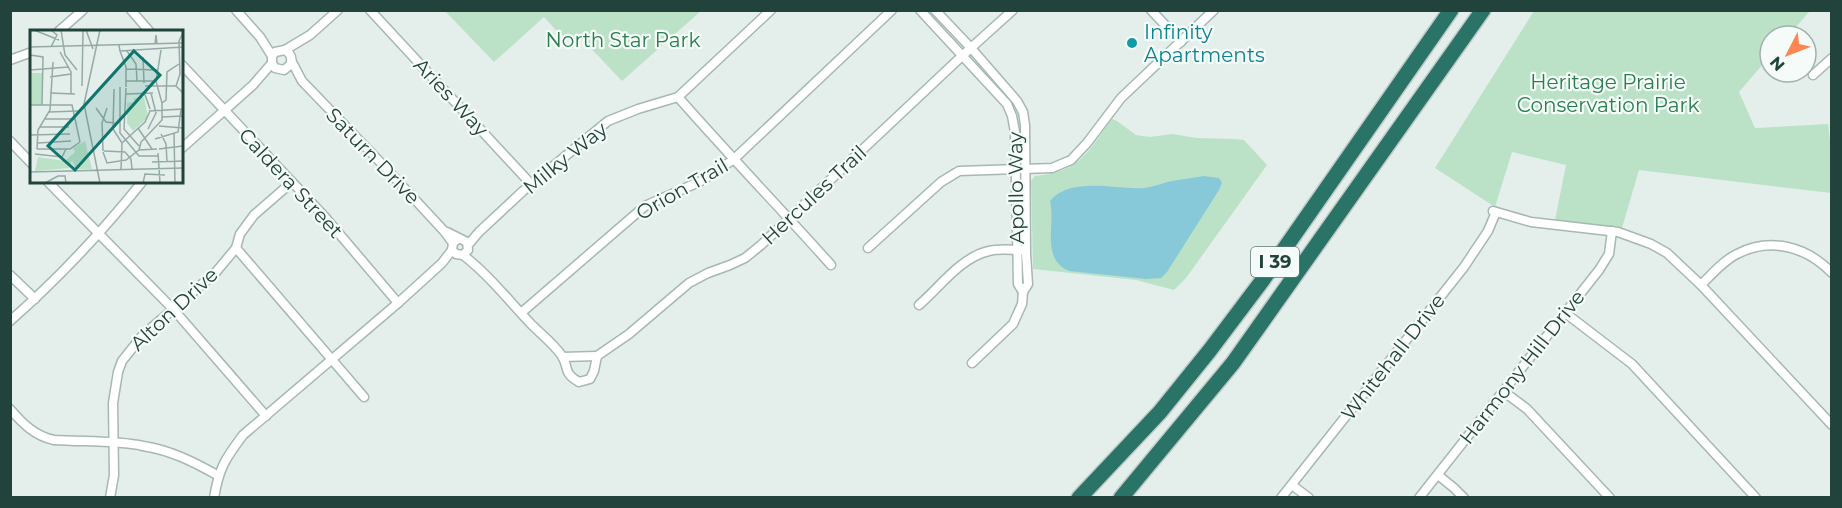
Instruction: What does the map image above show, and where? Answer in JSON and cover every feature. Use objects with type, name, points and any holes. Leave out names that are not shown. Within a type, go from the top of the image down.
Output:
[{"type":"highway","name":"I 39","points":[[1079,498],[1160,412],[1210,350],[1262,281],[1451,10]]},
{"type":"highway","name":"I 39","points":[[1121,498],[1233,363],[1483,10]]},
{"type":"street","points":[[60,30],[83,10]]},
{"type":"street","points":[[131,10],[148,30]]},
{"type":"street","points":[[236,10],[260,37],[281,70]]},
{"type":"street","points":[[253,85],[289,67],[310,35],[338,10]]},
{"type":"street","name":"Aries Way","points":[[370,10],[531,184]]},
{"type":"street","name":"Milky Way","points":[[214,498],[217,475],[243,435],[398,303],[531,184],[608,121],[631,111],[678,97],[771,10]]},
{"type":"street","name":"Orion Trail","points":[[521,313],[645,206],[701,181],[733,160],[892,10]]},
{"type":"street","name":"Apollo Way","points":[[920,10],[1011,110],[1014,124],[1021,250]]},
{"type":"street","name":"Apollo Way","points":[[935,10],[1010,92],[1021,107],[1025,125],[1026,169],[1018,284],[1023,292],[1022,304],[1013,324],[972,363]]},
{"type":"street","name":"Hercules Trail","points":[[597,356],[630,334],[689,283],[745,258],[761,245],[1013,10]]},
{"type":"street","points":[[1151,10],[1180,42]]},
{"type":"street","points":[[868,248],[941,182],[959,171],[1052,168],[1071,160],[1121,98],[1214,10]]},
{"type":"street","points":[[183,147],[253,85],[275,52],[310,35]]},
{"type":"street","points":[[260,37],[289,53],[292,60]]},
{"type":"street","points":[[10,60],[30,53]]},
{"type":"street","points":[[1818,71],[1832,58]]},
{"type":"street","name":"Saturn Drive","points":[[292,60],[302,81],[563,357],[566,372],[579,382],[590,379],[597,356]]},
{"type":"street","name":"Caldera Street","points":[[183,66],[325,217],[398,303]]},
{"type":"street","name":"Saturn Drive","points":[[281,70],[302,81]]},
{"type":"street","points":[[678,97],[733,160],[790,218],[831,266]]},
{"type":"street","points":[[10,141],[30,161]]},
{"type":"street","name":"Alton Drive","points":[[110,498],[114,475],[113,404],[122,361],[142,336],[216,272],[236,248],[240,234],[254,214],[292,182]]},
{"type":"street","points":[[49,183],[174,310],[266,416]]},
{"type":"street","points":[[10,321],[99,234],[141,183]]},
{"type":"street","name":"Whitehall Drive","points":[[1281,498],[1464,267],[1488,231],[1494,211],[1531,222],[1612,231]]},
{"type":"street","points":[[1612,231],[1631,236],[1667,253],[1701,285],[1832,425]]},
{"type":"street","name":"Harmony Hill Drive","points":[[1419,498],[1609,254],[1612,231]]},
{"type":"street","points":[[1701,285],[1736,255],[1760,246],[1785,246],[1807,253],[1832,273]]},
{"type":"street","points":[[236,248],[364,397]]},
{"type":"street","points":[[919,305],[974,257],[990,250],[1021,250]]},
{"type":"street","points":[[10,275],[35,299]]},
{"type":"street","points":[[1564,312],[1632,364],[1756,498]]},
{"type":"street","points":[[563,357],[597,356]]},
{"type":"street","points":[[1503,391],[1527,410],[1610,498]]},
{"type":"street","points":[[10,410],[24,425],[45,438],[143,446],[170,453],[217,475]]},
{"type":"street","points":[[1438,475],[1464,498]]},
{"type":"street","points":[[1292,485],[1309,498]]},
{"type":"green space","name":"North Star Park","points":[[445,11],[701,11],[622,81],[583,40],[563,38],[544,17],[494,62]]},
{"type":"green space","name":"Heritage Prairie Conservation Park","points":[[1534,11],[1810,11],[1799,24],[1758,24],[1758,70],[1739,92],[1755,128],[1828,124],[1832,157],[1831,193],[1639,170],[1622,228],[1555,220],[1566,165],[1512,152],[1495,207],[1435,168]]},
{"type":"green space","points":[[1112,119],[1136,135],[1150,137],[1172,134],[1197,138],[1244,140],[1267,165],[1186,278],[1174,290],[1136,280],[1033,269],[1031,181],[1035,176],[1063,170],[1081,159]]},
{"type":"water","points":[[1204,176],[1219,178],[1222,183],[1167,272],[1161,278],[1146,279],[1069,271],[1055,258],[1051,240],[1050,201],[1059,193],[1081,186],[1144,188]]},
{"type":"place","name":"Infinity Apartments","points":[[1132,43]]}]
